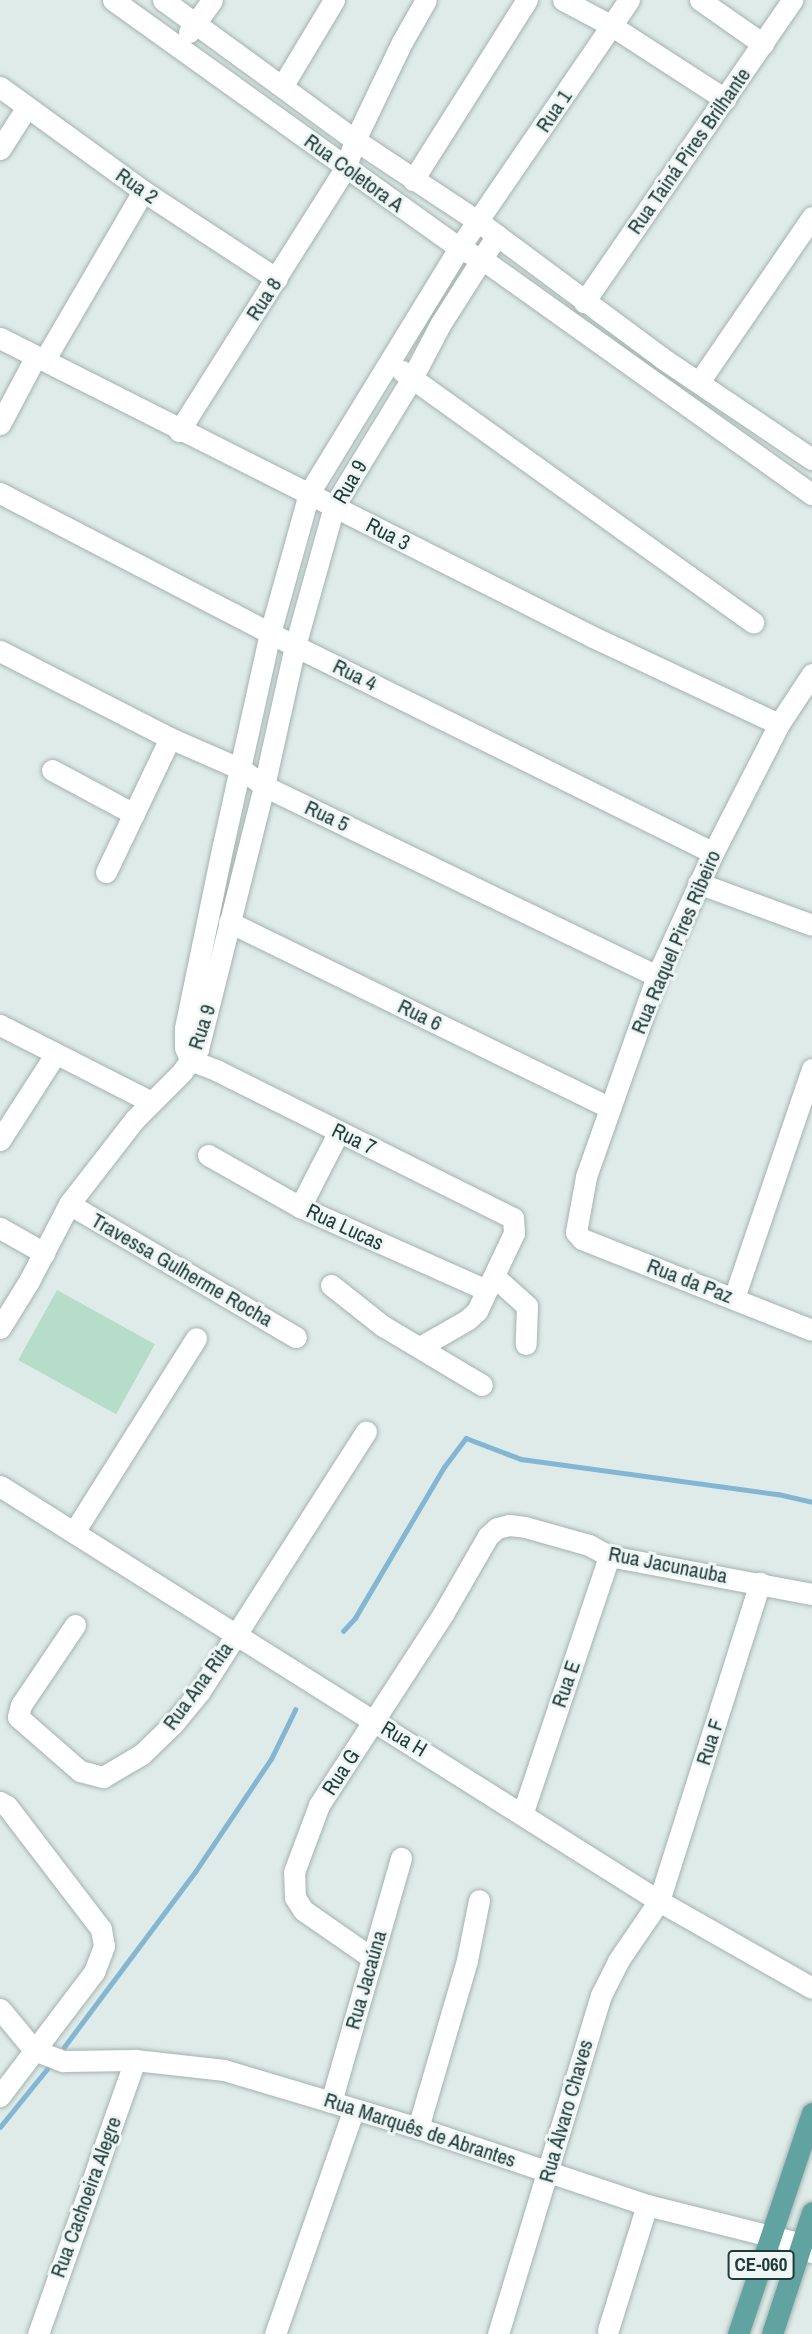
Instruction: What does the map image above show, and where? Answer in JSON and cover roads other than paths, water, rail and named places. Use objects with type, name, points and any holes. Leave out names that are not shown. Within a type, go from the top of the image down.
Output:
[{"type":"main road","name":"CE-060","points":[[738,2334],[812,2112]]},
{"type":"main road","name":"CE-060","points":[[772,2334],[807,2248],[812,2212]]},
{"type":"street","name":"Rua Coletora A","points":[[113,0],[459,248],[482,259],[812,494]]},
{"type":"street","name":"Rua Coletora A","points":[[163,0],[355,140],[479,222],[584,302],[812,459]]},
{"type":"street","points":[[180,49],[195,22],[212,0]]},
{"type":"street","points":[[283,85],[334,0]]},
{"type":"street","name":"Rua 8","points":[[180,431],[346,167],[355,140],[402,42],[426,0]]},
{"type":"street","points":[[413,180],[527,0]]},
{"type":"street","points":[[564,0],[612,26],[725,99]]},
{"type":"street","name":"Rua 1","points":[[479,222],[629,0]]},
{"type":"street","points":[[701,0],[763,44]]},
{"type":"street","name":"Rua Tainá Pires Brilhante","points":[[584,302],[792,0]]},
{"type":"street","name":"Rua 2","points":[[0,87],[143,191],[277,279]]},
{"type":"street","points":[[0,149],[27,107]]},
{"type":"street","points":[[0,424],[143,191]]},
{"type":"street","points":[[699,382],[812,217]]},
{"type":"street","name":"Rua 9","points":[[183,1070],[185,1028],[270,633],[309,493],[459,248],[479,222]]},
{"type":"street","name":"Rua 9","points":[[183,1070],[204,1033],[295,646],[334,506],[412,378],[441,323],[497,235]]},
{"type":"street","points":[[598,342],[611,321]]},
{"type":"street","name":"Rua 3","points":[[0,338],[593,637],[779,724]]},
{"type":"street","points":[[388,362],[753,622]]},
{"type":"street","name":"Rua 4","points":[[0,493],[295,646],[713,853]]},
{"type":"street","name":"Rua 5","points":[[0,651],[170,738],[241,769],[264,786],[657,976]]},
{"type":"street","name":"Rua Raquel Pires Ribeiro","points":[[577,1225],[586,1177],[657,976],[698,883],[779,724],[812,674]]},
{"type":"street","points":[[106,872],[170,738]]},
{"type":"street","points":[[52,770],[134,814]]},
{"type":"street","points":[[698,883],[812,925]]},
{"type":"street","name":"Rua 6","points":[[229,922],[610,1108]]},
{"type":"street","points":[[0,1026],[151,1102]]},
{"type":"street","points":[[0,1140],[56,1053]]},
{"type":"street","points":[[734,1298],[812,1069]]},
{"type":"street","points":[[0,1328],[69,1204],[151,1102],[183,1070]]},
{"type":"street","name":"Rua 7","points":[[183,1070],[216,1070],[509,1215],[515,1222],[514,1233],[491,1283]]},
{"type":"street","points":[[299,1207],[339,1131]]},
{"type":"street","name":"Rua Lucas","points":[[208,1155],[299,1207],[491,1283],[527,1306],[526,1344]]},
{"type":"street","name":"Travessa Gulherme Rocha","points":[[69,1204],[296,1337]]},
{"type":"street","name":"Rua da Paz","points":[[577,1225],[576,1232],[582,1239],[812,1330]]},
{"type":"street","points":[[0,1228],[44,1253]]},
{"type":"street","points":[[419,1348],[473,1316],[491,1283]]},
{"type":"street","points":[[331,1285],[383,1326],[482,1385]]},
{"type":"street","points":[[74,1532],[196,1338]]},
{"type":"street","name":"Rua Ana Rita","points":[[75,1625],[21,1705],[18,1717],[80,1771],[92,1776],[112,1774],[142,1754],[173,1724],[200,1691],[366,1431]]},
{"type":"street","name":"Rua H","points":[[0,1486],[523,1812],[659,1901],[812,1987]]},
{"type":"street","name":"Rua Jacunauba","points":[[488,1535],[497,1528],[509,1525],[525,1527],[589,1545],[609,1556],[812,1594]]},
{"type":"street","name":"Rua G","points":[[373,1958],[303,1910],[295,1897],[292,1884],[319,1805],[443,1614],[488,1535]]},
{"type":"street","name":"Rua E","points":[[523,1812],[609,1556]]},
{"type":"street","name":"Rua F","points":[[659,1901],[760,1583]]},
{"type":"street","points":[[0,1802],[7,1806],[104,1937],[103,1956],[0,2096]]},
{"type":"street","name":"Rua Jacaúna","points":[[331,2102],[401,1858]]},
{"type":"street","points":[[418,2128],[467,1960],[479,1900]]},
{"type":"street","name":"Rua Álvaro Chaves","points":[[498,2334],[601,1995],[618,1961],[659,1901]]},
{"type":"street","points":[[0,2009],[34,2050]]},
{"type":"street","name":"Rua Marquês de Abrantes","points":[[34,2050],[63,2062],[135,2060],[224,2070],[418,2128],[647,2205],[807,2248]]},
{"type":"street","name":"Rua Cachoeira Alegre","points":[[38,2334],[135,2060]]},
{"type":"street","points":[[275,2334],[354,2109]]},
{"type":"street","points":[[608,2330],[647,2205]]},
{"type":"waterway","points":[[343,1631],[355,1618],[444,1467],[466,1438],[521,1459],[778,1494],[812,1502]]},
{"type":"waterway","points":[[64,2047],[195,1872],[271,1759],[295,1710]]},
{"type":"waterway","points":[[0,2127],[47,2069]]}]
